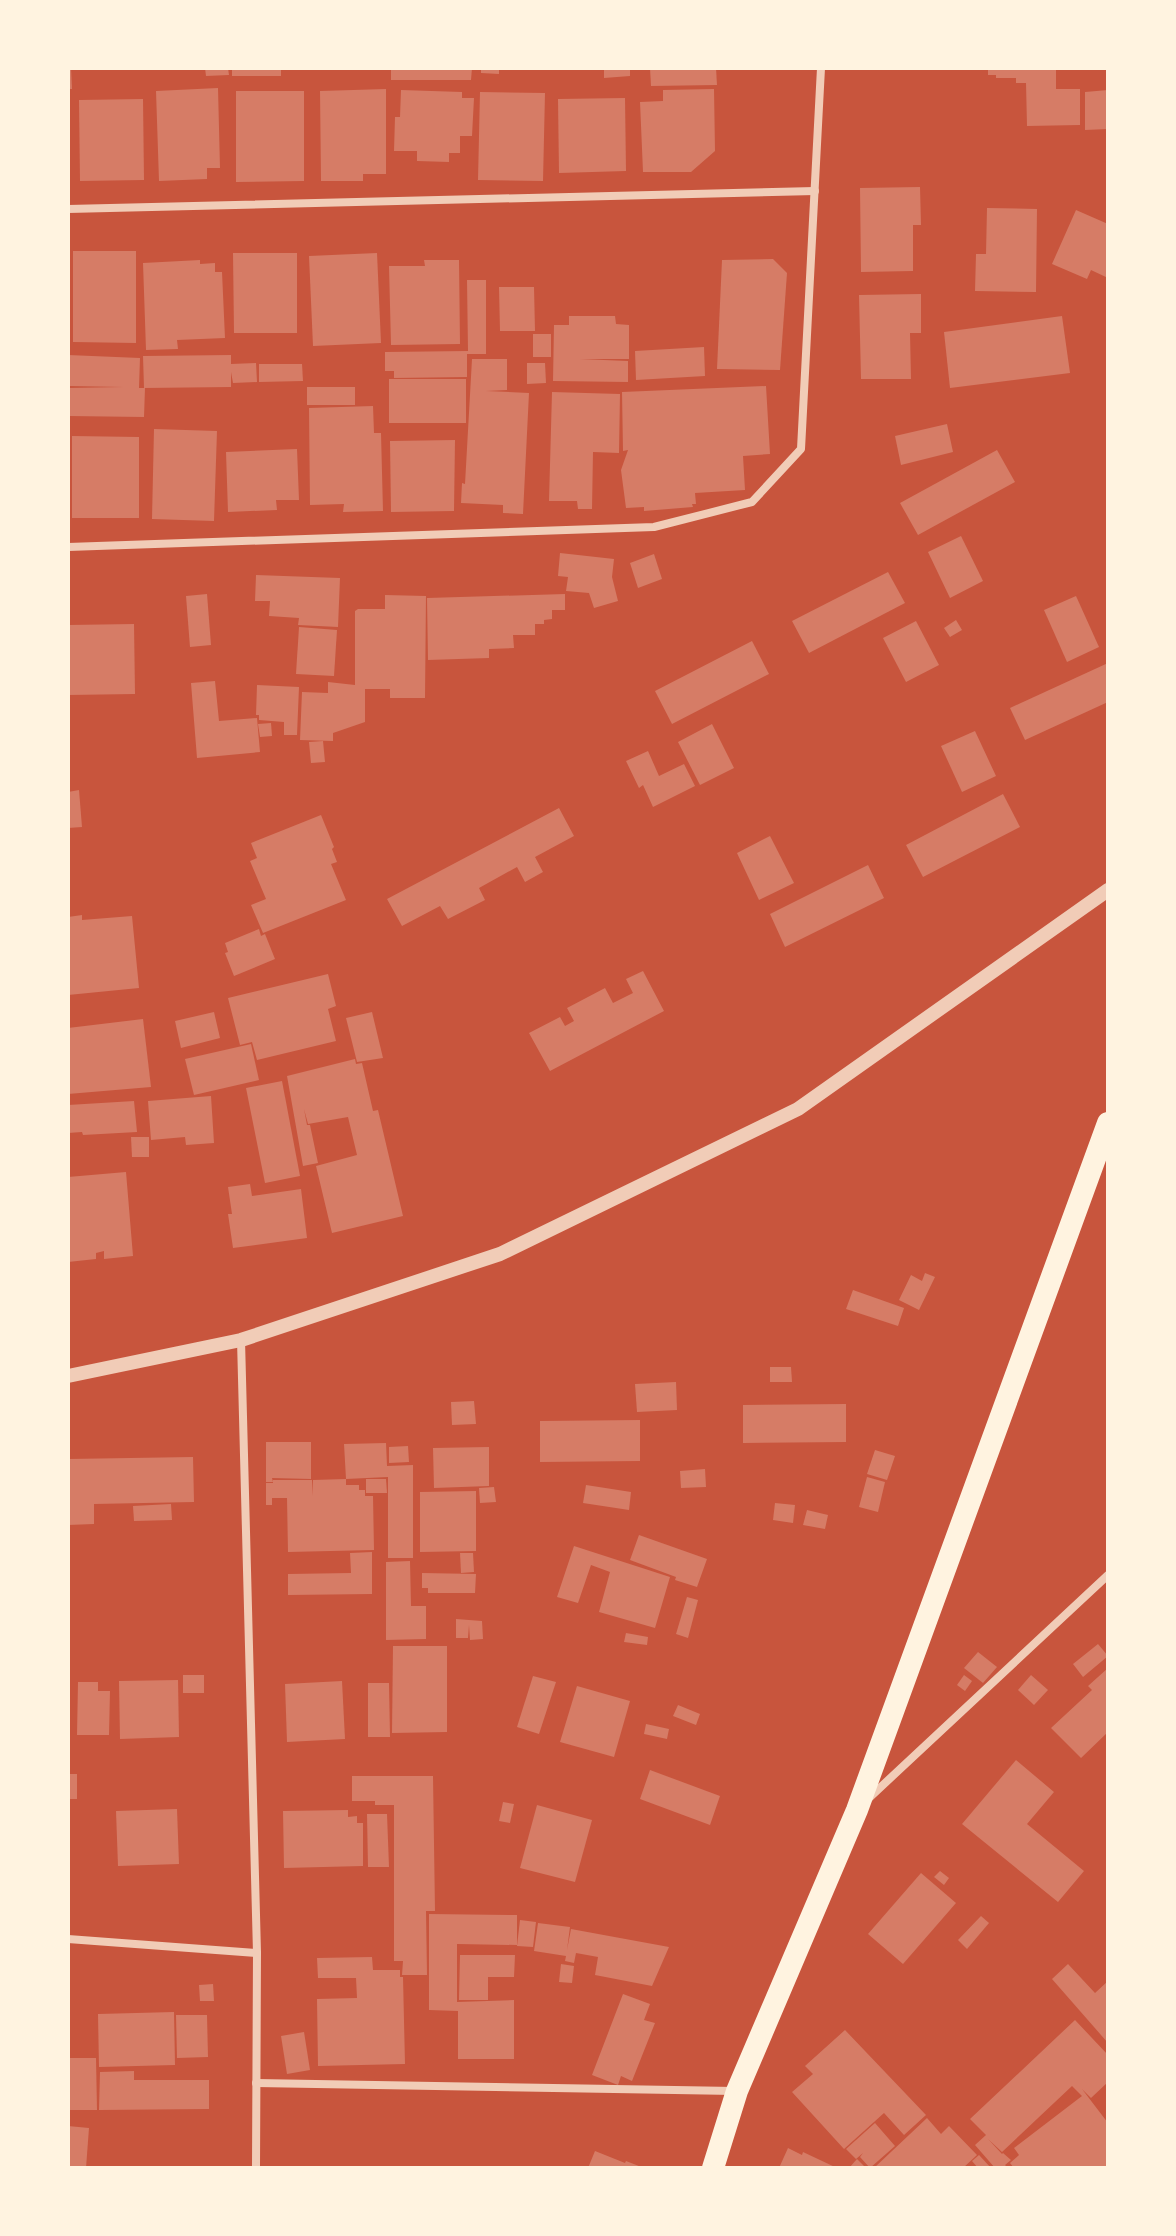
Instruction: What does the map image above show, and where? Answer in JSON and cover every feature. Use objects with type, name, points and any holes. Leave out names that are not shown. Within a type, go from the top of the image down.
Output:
[{"type":"highway","points":[[713,2168],[737,2091],[857,1810],[1108,1123]]},
{"type":"street","points":[[68,547],[654,527],[752,502],[801,449],[821,68]]},
{"type":"street","points":[[68,209],[815,191]]},
{"type":"street","points":[[68,1376],[241,1340],[500,1254],[798,1109],[1108,890]]},
{"type":"street","points":[[241,1340],[257,1953],[256,2168]]},
{"type":"street","points":[[857,1810],[1108,1575]]},
{"type":"street","points":[[68,1939],[257,1953]]},
{"type":"street","points":[[256,2083],[737,2091]]},
{"type":"building","points":[[68,68],[71,68],[72,89],[68,89]]},
{"type":"building","points":[[205,68],[228,68],[229,75],[206,76]]},
{"type":"building","points":[[232,68],[281,68],[281,76],[232,76]]},
{"type":"building","points":[[391,68],[472,68],[471,80],[391,80]]},
{"type":"building","points":[[481,68],[499,68],[499,74],[481,73]]},
{"type":"building","points":[[604,68],[630,68],[630,76],[604,78]]},
{"type":"building","points":[[650,68],[716,68],[717,85],[651,86]]},
{"type":"building","points":[[988,68],[1056,68],[1056,89],[1080,89],[1080,125],[1027,126],[1026,83],[1016,83],[1016,78],[988,75]]},
{"type":"building","points":[[218,88],[220,168],[207,168],[207,179],[159,181],[156,91]]},
{"type":"building","points":[[386,89],[386,174],[363,174],[363,181],[321,181],[320,91]]},
{"type":"building","points":[[714,89],[715,151],[691,172],[643,172],[640,102],[663,101],[663,90]]},
{"type":"building","points":[[401,90],[462,92],[462,98],[474,98],[472,136],[460,136],[460,153],[449,153],[449,162],[417,161],[417,151],[394,151],[395,117],[400,117]]},
{"type":"building","points":[[1108,90],[1108,129],[1085,130],[1085,92]]},
{"type":"building","points":[[236,91],[304,91],[304,181],[236,182]]},
{"type":"building","points":[[480,92],[545,93],[543,181],[478,180]]},
{"type":"building","points":[[625,98],[626,171],[559,173],[558,99]]},
{"type":"building","points":[[143,99],[144,180],[80,181],[79,100]]},
{"type":"building","points":[[920,187],[921,225],[913,225],[913,271],[861,272],[860,188]]},
{"type":"building","points":[[987,208],[1037,209],[1036,292],[975,291],[976,254],[986,254]]},
{"type":"building","points":[[1076,210],[1108,224],[1108,278],[1091,270],[1087,279],[1052,264]]},
{"type":"building","points":[[73,251],[136,251],[136,343],[73,342]]},
{"type":"building","points":[[233,253],[297,253],[297,333],[234,333]]},
{"type":"building","points":[[377,253],[381,343],[313,346],[309,256]]},
{"type":"building","points":[[773,259],[787,273],[780,370],[717,369],[722,260]]},
{"type":"building","points":[[200,260],[200,264],[215,263],[215,272],[222,272],[225,338],[177,340],[178,349],[146,350],[143,263]]},
{"type":"building","points":[[424,260],[459,260],[460,344],[391,345],[389,266],[425,266]]},
{"type":"building","points":[[467,280],[486,280],[486,354],[467,354],[467,377],[394,378],[394,371],[385,371],[385,352],[468,351]]},
{"type":"building","points":[[499,287],[534,287],[535,331],[500,331]]},
{"type":"building","points":[[921,294],[921,333],[910,333],[911,379],[861,379],[859,295]]},
{"type":"building","points":[[569,316],[615,316],[616,324],[629,325],[629,359],[580,359],[628,361],[628,382],[553,381],[554,325],[569,325]]},
{"type":"building","points":[[1062,316],[1070,373],[950,388],[944,332]]},
{"type":"building","points":[[533,334],[551,334],[551,357],[533,357]]},
{"type":"building","points":[[704,347],[705,376],[636,380],[635,351]]},
{"type":"building","points":[[68,355],[140,358],[139,388],[145,388],[144,417],[68,416],[68,388],[123,387],[68,386]]},
{"type":"building","points":[[231,355],[231,364],[256,363],[257,382],[233,383],[231,372],[231,387],[144,388],[143,356]]},
{"type":"building","points":[[472,359],[507,359],[507,390],[486,391],[529,393],[523,514],[503,513],[503,505],[461,503],[462,483],[465,484]]},
{"type":"building","points":[[527,363],[545,363],[546,383],[527,384]]},
{"type":"building","points":[[259,364],[302,364],[303,381],[259,382]]},
{"type":"building","points":[[389,379],[466,379],[466,423],[389,423]]},
{"type":"building","points":[[766,386],[770,454],[743,456],[745,490],[695,493],[696,504],[692,504],[693,507],[644,511],[644,507],[626,508],[621,470],[628,450],[623,451],[622,392]]},
{"type":"building","points":[[307,387],[355,387],[355,405],[307,405]]},
{"type":"building","points":[[552,392],[620,394],[619,453],[593,452],[592,509],[578,509],[577,501],[549,501]]},
{"type":"building","points":[[373,406],[374,433],[381,433],[383,511],[343,512],[344,504],[310,505],[309,408]]},
{"type":"building","points":[[947,424],[953,452],[901,465],[895,436]]},
{"type":"building","points":[[154,429],[217,431],[214,521],[152,519]]},
{"type":"building","points":[[72,436],[139,437],[139,518],[72,518]]},
{"type":"building","points":[[455,440],[454,511],[391,512],[390,441]]},
{"type":"building","points":[[297,449],[299,500],[276,500],[277,510],[228,512],[226,452]]},
{"type":"building","points":[[997,450],[1015,482],[918,535],[900,503]]},
{"type":"building","points":[[961,536],[983,581],[950,598],[928,552]]},
{"type":"building","points":[[560,553],[614,559],[612,577],[618,601],[594,608],[589,593],[566,591],[568,577],[558,576]]},
{"type":"building","points":[[654,554],[662,579],[638,588],[630,563]]},
{"type":"building","points":[[888,572],[905,603],[809,653],[792,621]]},
{"type":"building","points":[[256,575],[340,578],[338,627],[298,625],[299,618],[269,616],[270,601],[255,601]]},
{"type":"building","points":[[207,594],[211,645],[190,647],[186,596]]},
{"type":"building","points":[[565,594],[565,610],[552,610],[552,619],[544,620],[544,624],[535,624],[535,635],[513,635],[514,648],[489,649],[489,658],[428,660],[427,598]]},
{"type":"building","points":[[385,595],[426,596],[425,698],[390,698],[390,689],[365,689],[365,722],[333,733],[333,741],[300,740],[302,692],[328,693],[328,682],[355,685],[355,611],[385,609]]},
{"type":"building","points":[[1076,596],[1099,647],[1067,662],[1044,610]]},
{"type":"building","points":[[956,620],[962,630],[950,637],[944,628]]},
{"type":"building","points":[[916,621],[939,665],[906,682],[883,638]]},
{"type":"building","points":[[134,624],[135,694],[68,695],[68,625]]},
{"type":"building","points":[[299,627],[337,630],[334,676],[296,674]]},
{"type":"building","points":[[752,641],[769,674],[672,724],[655,691]]},
{"type":"building","points":[[1108,663],[1108,702],[1025,740],[1010,708]]},
{"type":"building","points":[[215,681],[219,721],[257,718],[260,752],[197,758],[191,683]]},
{"type":"building","points":[[257,685],[299,687],[297,735],[284,735],[284,722],[259,720],[259,715],[256,715]]},
{"type":"building","points":[[271,723],[272,736],[260,737],[258,724]]},
{"type":"building","points":[[712,724],[734,768],[700,785],[678,742]]},
{"type":"building","points":[[975,731],[996,776],[962,792],[941,746]]},
{"type":"building","points":[[323,741],[325,762],[311,763],[309,742]]},
{"type":"building","points":[[648,751],[659,776],[684,764],[695,786],[653,807],[643,785],[639,788],[626,761]]},
{"type":"building","points":[[79,790],[82,827],[68,828],[68,792]]},
{"type":"building","points":[[1003,794],[1020,827],[923,877],[906,845]]},
{"type":"building","points":[[559,808],[574,836],[535,857],[543,872],[525,882],[517,867],[479,888],[485,900],[448,919],[440,906],[402,926],[387,899]]},
{"type":"building","points":[[321,815],[334,847],[337,862],[331,864],[346,900],[263,933],[251,905],[266,899],[250,861],[257,858],[251,843]]},
{"type":"building","points":[[770,836],[794,883],[759,900],[737,853]]},
{"type":"building","points":[[868,865],[884,898],[785,947],[770,914]]},
{"type":"building","points":[[82,915],[82,920],[132,916],[139,988],[68,995],[68,917]]},
{"type":"building","points":[[259,929],[261,936],[265,934],[275,959],[234,976],[225,953],[228,952],[225,943]]},
{"type":"building","points":[[643,971],[664,1011],[550,1071],[529,1033],[560,1017],[565,1026],[574,1021],[567,1008],[605,988],[613,1003],[633,993],[626,979]]},
{"type":"building","points":[[328,974],[336,1006],[328,1009],[336,1041],[257,1060],[252,1042],[240,1045],[228,998]]},
{"type":"building","points":[[214,1012],[220,1038],[181,1048],[175,1021]]},
{"type":"building","points":[[372,1012],[383,1058],[357,1062],[346,1018]]},
{"type":"building","points":[[143,1019],[151,1087],[68,1094],[68,1028]]},
{"type":"building","points":[[251,1044],[259,1080],[194,1095],[185,1059]]},
{"type":"building","points":[[355,1059],[356,1064],[362,1063],[373,1111],[378,1110],[403,1216],[332,1233],[316,1166],[357,1155],[348,1117],[308,1124],[304,1109],[318,1163],[303,1166],[287,1076]]},
{"type":"building","points":[[282,1081],[300,1176],[265,1183],[246,1088]]},
{"type":"building","points":[[211,1096],[214,1143],[186,1145],[185,1137],[151,1140],[148,1101]]},
{"type":"building","points":[[134,1101],[137,1132],[68,1133],[68,1105]]},
{"type":"building","points":[[131,1137],[149,1137],[149,1157],[132,1157]]},
{"type":"building","points":[[126,1172],[133,1256],[104,1259],[104,1251],[96,1253],[96,1259],[68,1262],[68,1177]]},
{"type":"building","points":[[250,1184],[252,1196],[301,1189],[307,1238],[233,1248],[228,1187]]},
{"type":"building","points":[[925,1273],[935,1277],[919,1310],[899,1300],[911,1275],[922,1281]]},
{"type":"building","points":[[853,1290],[904,1308],[898,1326],[846,1309]]},
{"type":"building","points":[[770,1367],[791,1367],[792,1382],[770,1382]]},
{"type":"building","points":[[676,1382],[677,1410],[637,1412],[635,1384]]},
{"type":"building","points":[[474,1401],[476,1424],[452,1425],[451,1402]]},
{"type":"building","points":[[846,1404],[846,1442],[743,1443],[743,1405]]},
{"type":"building","points":[[640,1420],[640,1461],[540,1462],[540,1421]]},
{"type":"building","points":[[266,1442],[311,1442],[311,1479],[272,1478],[273,1482],[266,1482]]},
{"type":"building","points":[[386,1443],[387,1466],[413,1465],[413,1558],[388,1558],[388,1477],[346,1479],[344,1444]]},
{"type":"building","points":[[408,1446],[409,1462],[389,1463],[389,1447]]},
{"type":"building","points":[[489,1447],[489,1486],[434,1488],[433,1448]]},
{"type":"building","points":[[875,1450],[895,1456],[887,1480],[867,1474]]},
{"type":"building","points":[[193,1457],[194,1502],[94,1504],[94,1524],[68,1525],[68,1459]]},
{"type":"building","points":[[705,1469],[706,1487],[681,1488],[680,1471]]},
{"type":"building","points":[[867,1477],[885,1482],[878,1512],[859,1507]]},
{"type":"building","points":[[346,1479],[346,1485],[359,1485],[359,1490],[365,1490],[365,1496],[373,1496],[374,1550],[288,1552],[287,1498],[272,1498],[272,1505],[266,1505],[266,1483],[273,1483],[273,1480],[312,1480],[313,1496],[313,1480]]},
{"type":"building","points":[[366,1479],[386,1479],[387,1493],[366,1493]]},
{"type":"building","points":[[586,1485],[631,1492],[629,1510],[583,1503]]},
{"type":"building","points":[[494,1487],[496,1502],[480,1503],[479,1488]]},
{"type":"building","points":[[476,1491],[476,1551],[420,1552],[420,1492]]},
{"type":"building","points":[[775,1503],[795,1505],[793,1523],[773,1520]]},
{"type":"building","points":[[171,1504],[172,1520],[134,1521],[133,1506]]},
{"type":"building","points":[[807,1510],[828,1515],[825,1529],[803,1525]]},
{"type":"building","points":[[639,1535],[707,1559],[697,1587],[630,1560]]},
{"type":"building","points":[[574,1546],[670,1577],[655,1628],[599,1612],[610,1572],[591,1565],[578,1603],[557,1597]]},
{"type":"building","points":[[372,1552],[372,1594],[288,1595],[288,1574],[351,1573],[350,1553]]},
{"type":"building","points":[[460,1553],[473,1553],[474,1572],[461,1573]]},
{"type":"building","points":[[410,1561],[411,1606],[426,1606],[426,1639],[386,1640],[386,1562]]},
{"type":"building","points":[[422,1573],[476,1574],[475,1593],[428,1593],[428,1588],[422,1588]]},
{"type":"building","points":[[687,1597],[698,1600],[688,1638],[676,1634]]},
{"type":"building","points":[[456,1619],[482,1621],[483,1639],[470,1640],[469,1625],[468,1638],[456,1638]]},
{"type":"building","points":[[626,1633],[648,1637],[647,1645],[624,1642]]},
{"type":"building","points":[[1098,1644],[1108,1656],[1083,1677],[1073,1664]]},
{"type":"building","points":[[393,1646],[447,1646],[447,1732],[392,1733]]},
{"type":"building","points":[[978,1652],[997,1667],[983,1683],[964,1668]]},
{"type":"building","points":[[1108,1668],[1108,1732],[1081,1758],[1051,1728],[1092,1690],[1088,1686]]},
{"type":"building","points":[[183,1675],[204,1675],[204,1693],[183,1693]]},
{"type":"building","points":[[964,1675],[972,1681],[965,1691],[957,1685]]},
{"type":"building","points":[[1031,1675],[1048,1690],[1034,1705],[1018,1690]]},
{"type":"building","points":[[533,1676],[556,1682],[539,1734],[517,1727]]},
{"type":"building","points":[[178,1680],[179,1737],[120,1739],[119,1681]]},
{"type":"building","points":[[342,1681],[345,1739],[287,1742],[285,1684]]},
{"type":"building","points":[[78,1682],[98,1682],[98,1691],[110,1691],[109,1735],[77,1735]]},
{"type":"building","points":[[368,1683],[389,1683],[390,1737],[368,1737]]},
{"type":"building","points":[[577,1686],[630,1701],[614,1757],[560,1742]]},
{"type":"building","points":[[678,1705],[700,1714],[696,1725],[673,1716]]},
{"type":"building","points":[[646,1724],[669,1729],[667,1739],[644,1734]]},
{"type":"building","points":[[1016,1760],[1054,1792],[1027,1824],[1084,1871],[1058,1902],[962,1824]]},
{"type":"building","points":[[650,1770],[720,1796],[710,1825],[640,1799]]},
{"type":"building","points":[[68,1774],[77,1774],[77,1799],[68,1799]]},
{"type":"building","points":[[352,1776],[433,1776],[435,1911],[426,1911],[427,1975],[402,1975],[403,1961],[394,1961],[394,1805],[352,1801]]},
{"type":"building","points":[[503,1802],[514,1804],[510,1823],[499,1821]]},
{"type":"building","points":[[537,1805],[592,1820],[575,1882],[520,1868]]},
{"type":"building","points":[[177,1809],[179,1864],[118,1866],[116,1811]]},
{"type":"building","points":[[348,1810],[348,1817],[357,1816],[357,1823],[363,1823],[363,1866],[284,1868],[283,1811]]},
{"type":"building","points":[[367,1814],[387,1814],[389,1867],[368,1867]]},
{"type":"building","points":[[940,1871],[949,1878],[944,1885],[934,1877]]},
{"type":"building","points":[[921,1873],[956,1903],[903,1964],[868,1934]]},
{"type":"building","points":[[429,1914],[517,1915],[517,1945],[457,1944],[457,2002],[514,2000],[514,2059],[458,2059],[458,2011],[429,2010]]},
{"type":"building","points":[[981,1916],[989,1923],[967,1949],[958,1940]]},
{"type":"building","points":[[520,1920],[536,1922],[533,1947],[517,1946]]},
{"type":"building","points":[[538,1923],[570,1927],[567,1950],[571,1929],[669,1947],[652,1986],[595,1975],[598,1957],[576,1953],[574,1963],[565,1961],[566,1956],[534,1951]]},
{"type":"building","points":[[460,1955],[515,1955],[514,1977],[488,1977],[488,2000],[459,2000]]},
{"type":"building","points":[[372,1957],[373,1970],[400,1970],[400,1977],[403,1977],[405,2064],[318,2066],[317,1999],[357,1998],[356,1978],[318,1978],[317,1958]]},
{"type":"building","points":[[561,1964],[574,1966],[572,1983],[559,1982]]},
{"type":"building","points":[[1068,1964],[1095,1993],[1108,1981],[1108,2043],[1052,1979]]},
{"type":"building","points":[[213,1984],[214,2001],[200,2001],[199,1985]]},
{"type":"building","points":[[623,1994],[650,2004],[644,2020],[655,2023],[632,2081],[621,2076],[618,2085],[592,2075]]},
{"type":"building","points":[[174,2012],[175,2065],[99,2067],[98,2014]]},
{"type":"building","points":[[176,2015],[207,2015],[208,2057],[177,2058]]},
{"type":"building","points":[[1075,2020],[1108,2055],[1108,2082],[1091,2098],[1082,2089],[1108,2123],[1108,2168],[1014,2168],[1010,2163],[1019,2155],[1014,2148],[1082,2096],[1072,2086],[1002,2152],[988,2139],[1002,2154],[1011,2160],[1005,2165],[1008,2168],[995,2168],[975,2145],[986,2135],[970,2119]]},
{"type":"building","points":[[845,2030],[926,2115],[904,2135],[884,2113],[844,2149],[792,2092],[813,2074],[805,2066]]},
{"type":"building","points":[[304,2032],[310,2070],[287,2074],[281,2036]]},
{"type":"building","points":[[68,2058],[96,2058],[97,2110],[68,2110]]},
{"type":"building","points":[[134,2071],[134,2080],[209,2080],[209,2109],[99,2110],[100,2072]]},
{"type":"building","points":[[927,2118],[941,2134],[949,2126],[977,2155],[963,2168],[874,2168]]},
{"type":"building","points":[[875,2123],[895,2146],[870,2168],[860,2157],[863,2153],[856,2159],[846,2149]]},
{"type":"building","points":[[68,2126],[89,2128],[86,2168],[68,2168]]},
{"type":"building","points":[[788,2148],[802,2155],[803,2152],[837,2168],[779,2168]]},
{"type":"building","points":[[595,2151],[625,2163],[644,2168],[588,2168]]},
{"type":"building","points":[[979,2155],[991,2168],[978,2168],[972,2161]]},
{"type":"building","points":[[857,2159],[866,2168],[849,2168]]}]
